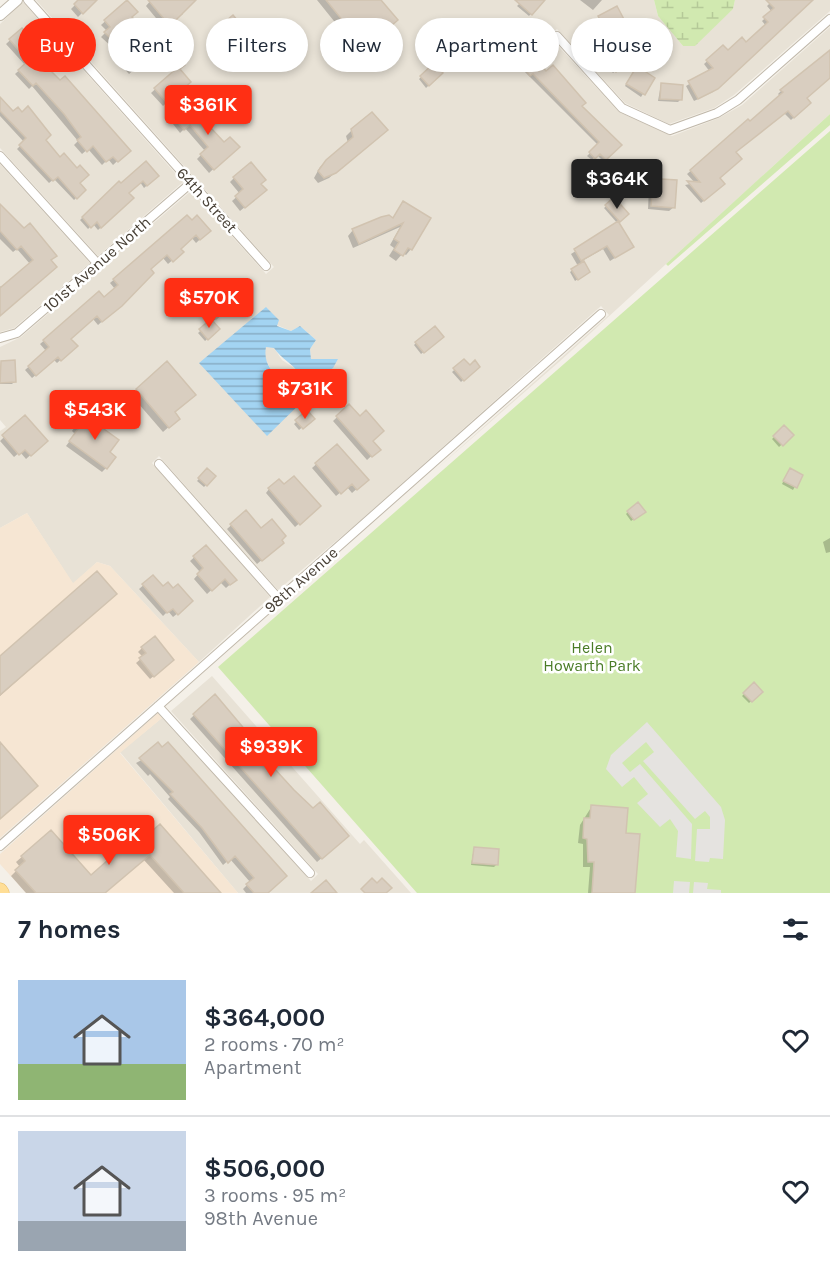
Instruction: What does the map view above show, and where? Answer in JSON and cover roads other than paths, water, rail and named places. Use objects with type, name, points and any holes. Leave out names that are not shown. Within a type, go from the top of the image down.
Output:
[{"type":"street","points":[[0,15],[16,0]]},
{"type":"street","name":"64th Street","points":[[28,0],[266,266]]},
{"type":"street","points":[[559,38],[622,108],[669,130],[717,113],[738,100],[830,19]]},
{"type":"street","points":[[0,156],[98,264]]},
{"type":"street","name":"101st Avenue North","points":[[0,338],[17,333],[191,183]]},
{"type":"street","name":"98th Avenue","points":[[0,846],[601,314]]},
{"type":"street","points":[[159,464],[278,598]]},
{"type":"street","points":[[158,705],[310,873]]},
{"type":"water","points":[[266,307],[279,320],[277,326],[291,331],[300,326],[316,340],[310,349],[311,359],[338,359],[333,368],[316,380],[300,375],[274,348],[266,347],[268,364],[272,371],[286,382],[310,394],[267,436],[199,363]]},
{"type":"park label","name":"Helen Howarth Park","points":[[592,656]]}]
